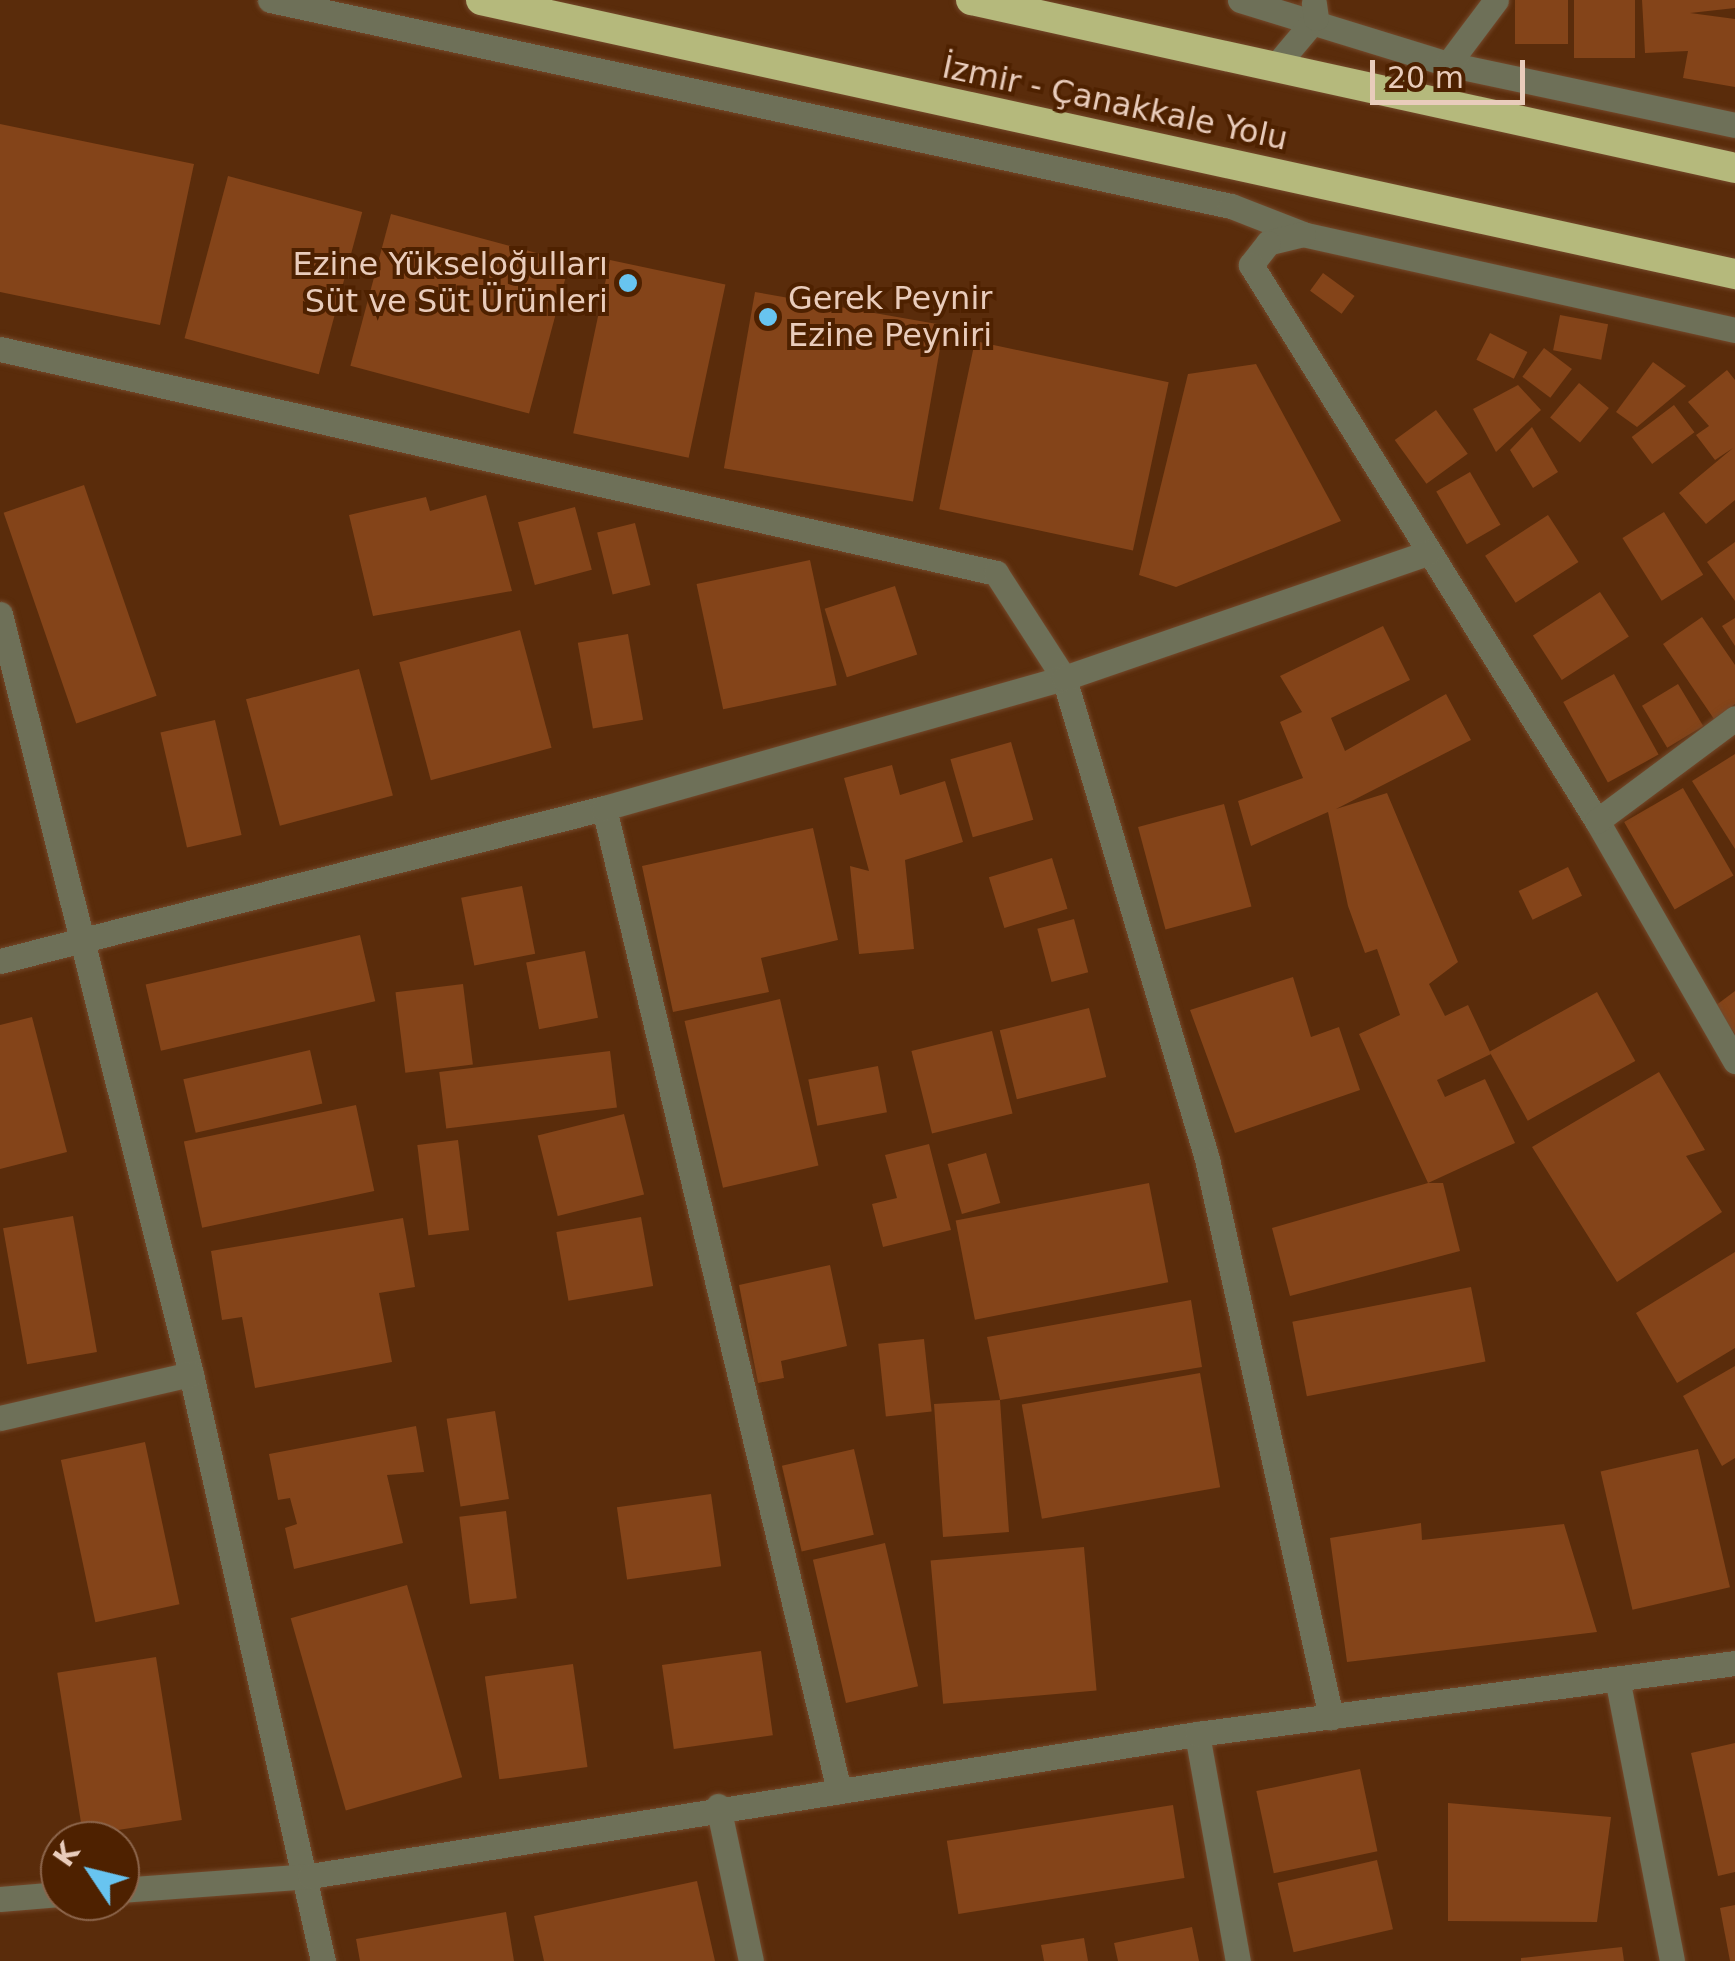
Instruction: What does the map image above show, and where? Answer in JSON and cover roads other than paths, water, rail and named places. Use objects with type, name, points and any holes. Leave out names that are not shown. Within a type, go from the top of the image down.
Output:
[{"type":"highway","name":"İzmir - Çanakkale Yolu","points":[[480,0],[1735,274]]},
{"type":"highway","name":"İzmir - Çanakkale Yolu","points":[[971,0],[1735,168]]},
{"type":"street","points":[[270,0],[1231,206],[1303,234],[1735,330]]},
{"type":"street","points":[[1240,0],[1315,9],[1448,64],[1735,125]]},
{"type":"street","points":[[1448,64],[1496,0]]},
{"type":"street","points":[[1274,68],[1315,9]]},
{"type":"street","points":[[1231,206],[1234,164]]},
{"type":"street","points":[[1303,234],[1268,243],[1251,265],[1597,821],[1735,1061]]},
{"type":"street","points":[[0,349],[996,573],[1064,678],[1207,1159],[1331,1717]]},
{"type":"street","points":[[0,961],[604,808],[1064,678],[1428,553]]},
{"type":"street","points":[[0,614],[191,1374],[310,1876],[323,1961]]},
{"type":"street","points":[[1597,821],[1735,718]]},
{"type":"street","points":[[604,808],[839,1791]]},
{"type":"street","points":[[0,1418],[191,1374]]},
{"type":"street","points":[[140,1889],[310,1876],[718,1806],[839,1791],[1197,1734],[1618,1683],[1735,1663]]},
{"type":"street","points":[[1618,1683],[1672,1961]]},
{"type":"street","points":[[1197,1734],[1238,1961]]},
{"type":"street","points":[[718,1806],[751,1961]]},
{"type":"street","points":[[0,1899],[40,1896]]},
{"type":"place","name":"Ezine Yükseloğulları Süt ve Süt Ürünleri","points":[[628,283]]},
{"type":"place","name":"Gerek Peynir Ezine Peyniri","points":[[768,317]]}]
